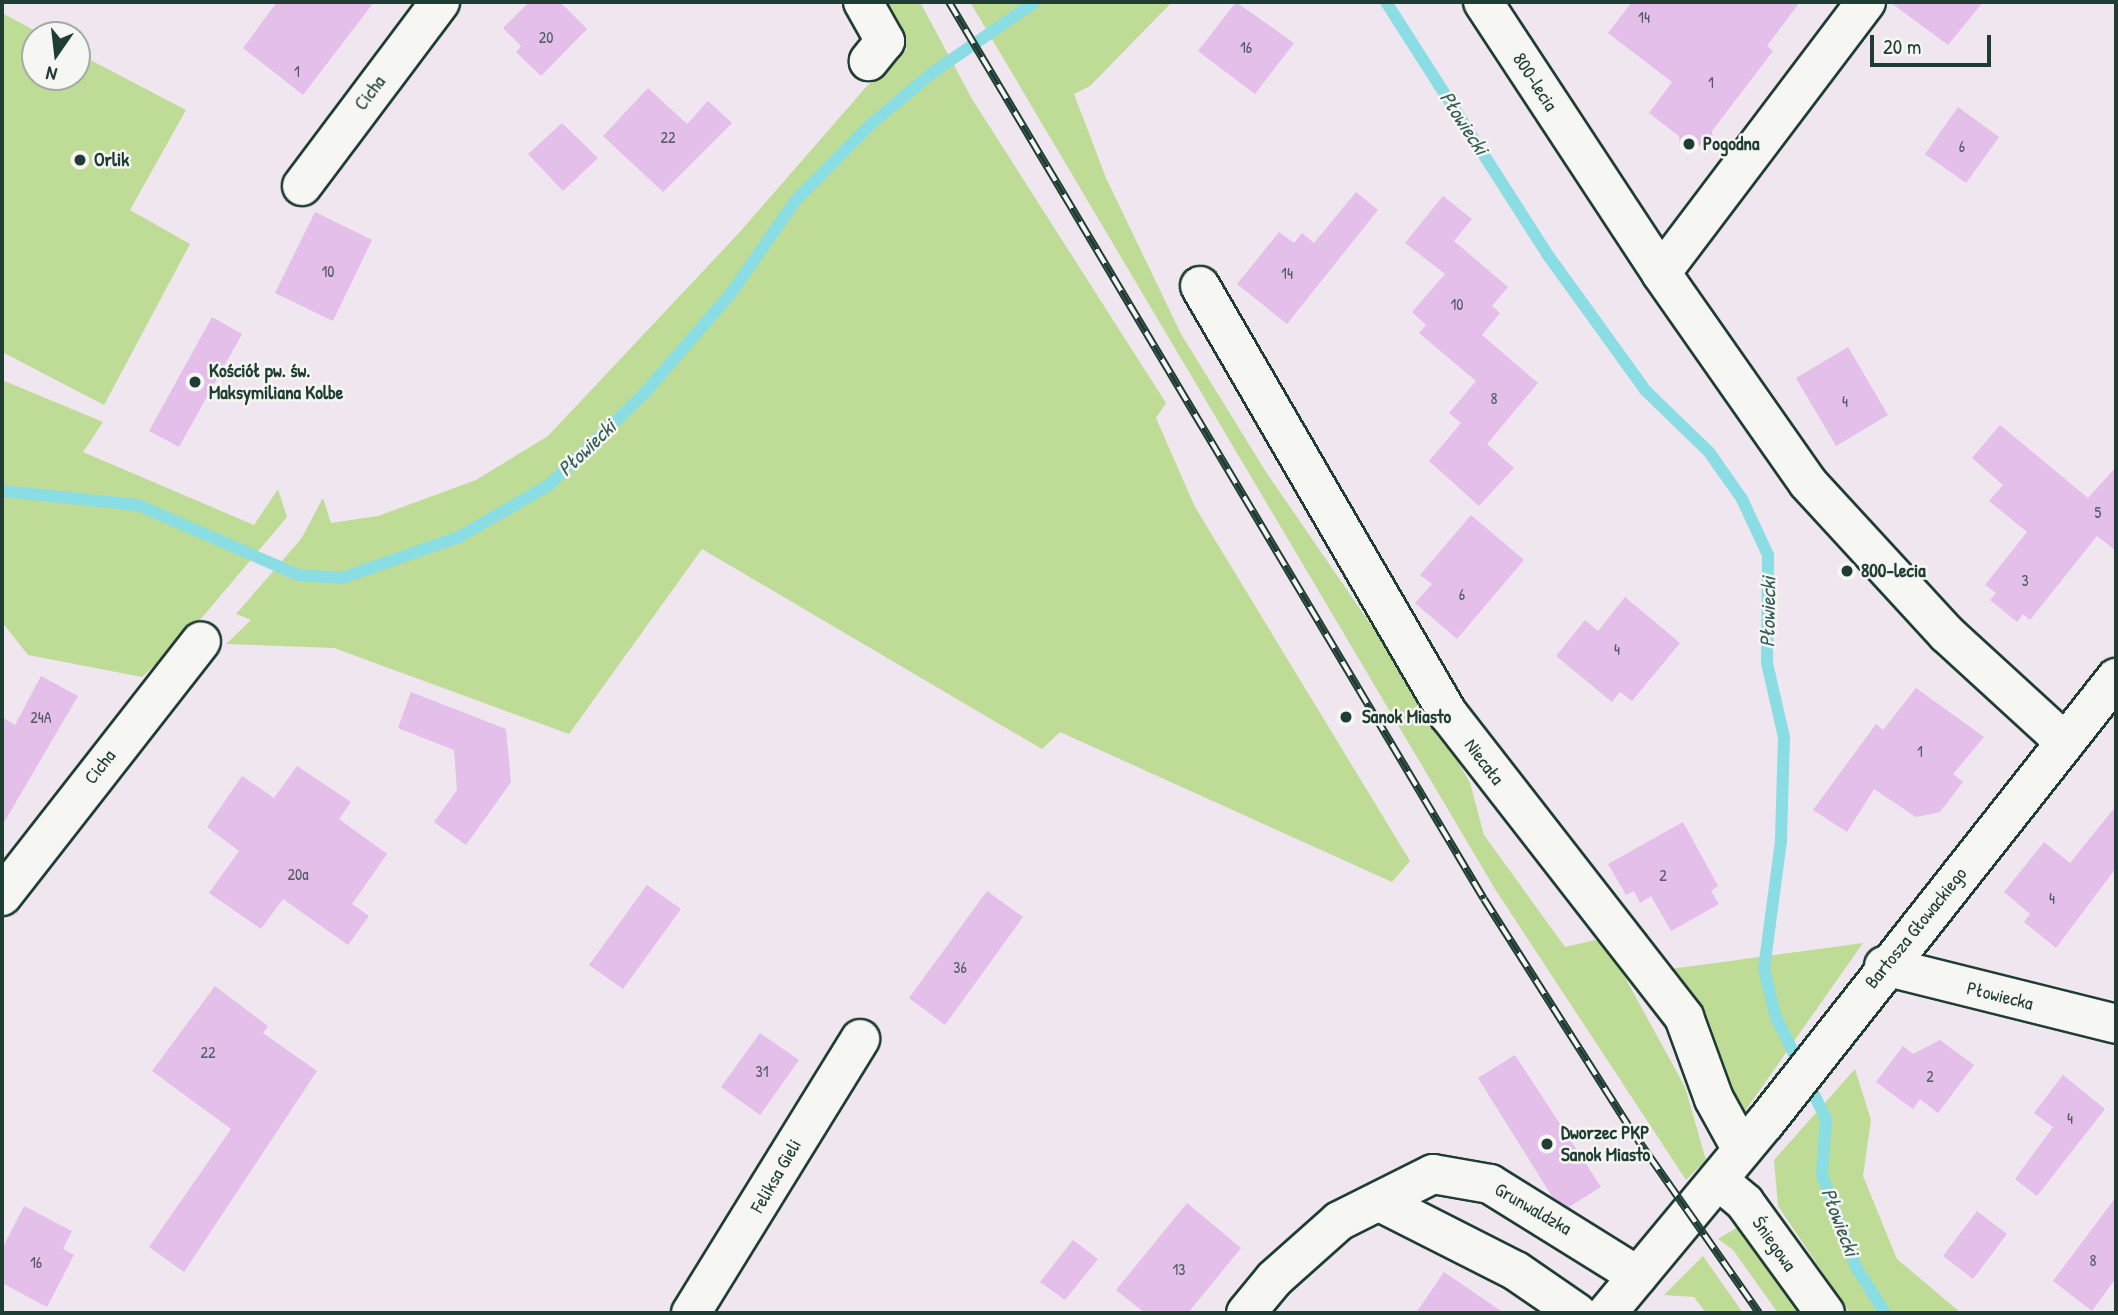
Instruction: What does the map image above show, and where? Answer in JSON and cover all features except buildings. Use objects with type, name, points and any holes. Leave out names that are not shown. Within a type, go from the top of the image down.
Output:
[{"type":"street","name":"Cicha","points":[[302,186],[440,2]]},
{"type":"street","points":[[863,2],[885,41],[870,61]]},
{"type":"street","name":"800-lecia","points":[[1483,2],[1661,273],[1808,483],[1947,634],[2065,742]]},
{"type":"street","points":[[1661,273],[1866,2]]},
{"type":"street","name":"Niecała","points":[[1200,286],[1449,715],[1684,1017],[1714,1099],[1754,1137]]},
{"type":"street","name":"Cicha","points":[[2,896],[201,641]]},
{"type":"street","name":"Bartosza Głowackiego","points":[[1607,1313],[1754,1137],[1884,967],[2116,678]]},
{"type":"street","name":"Płowiecka","points":[[1884,967],[2116,1024]]},
{"type":"street","name":"Feliksa Gieli","points":[[691,1313],[860,1039]]},
{"type":"street","name":"Grunwaldzka","points":[[1245,1313],[1273,1279],[1339,1221],[1382,1203],[1433,1174],[1490,1184],[1638,1276]]},
{"type":"street","name":"Śniegowa","points":[[1718,1180],[1745,1203],[1825,1313]]},
{"type":"street","points":[[1382,1203],[1516,1271],[1577,1313]]},
{"type":"green space","points":[[880,2],[920,2],[972,99],[1166,403],[1156,418],[1195,507],[1410,861],[1392,882],[1060,732],[1042,749],[702,549],[569,734],[334,648],[226,644],[251,620],[236,614],[301,539],[323,498],[331,523],[378,516],[476,480],[548,436],[738,234],[867,86],[907,49]]},
{"type":"green space","points":[[970,2],[1172,2],[1090,86],[1074,94],[1106,178],[1181,334],[1266,472],[1430,711],[1470,783],[1484,835],[1565,947],[1595,940],[1610,950],[1685,1087],[1706,1160],[1686,1180],[1495,889]]},
{"type":"green space","name":"Orlik","points":[[2,13],[21,23],[21,91],[91,91],[91,60],[186,110],[130,210],[190,244],[104,405],[2,352]]},
{"type":"green space","points":[[2,380],[103,422],[83,452],[254,525],[278,489],[287,517],[188,634],[142,677],[28,655],[2,622]]},
{"type":"green space","points":[[1863,943],[1738,1121],[1663,970]]},
{"type":"green space","points":[[1855,1069],[1871,1120],[1863,1176],[1897,1259],[1961,1313],[1850,1313],[1778,1206],[1774,1160]]},
{"type":"green space","points":[[1743,1224],[1803,1313],[1778,1313],[1733,1250],[1718,1239]]},
{"type":"green space","points":[[1703,1256],[1743,1313],[1706,1313],[1694,1297],[1664,1295]]},
{"type":"waterway","name":"Płowiecki","points":[[2,491],[138,505],[298,575],[342,578],[459,537],[549,485],[643,395],[732,292],[795,201],[871,124],[932,73],[1035,2]]},
{"type":"waterway","name":"Płowiecki","points":[[1386,2],[1550,258],[1646,391],[1709,452],[1742,499],[1768,555],[1767,663],[1784,737],[1781,841],[1764,968],[1775,1015],[1826,1119],[1822,1175],[1856,1267],[1885,1313]]},
{"type":"railway","points":[[949,2],[1484,899],[1631,1130],[1759,1313]]},
{"type":"place","name":"Pogodna","points":[[1689,144]]},
{"type":"place","name":"Orlik","points":[[80,160]]},
{"type":"place","name":"Kościół pw. św. Maksymiliana Kolbe","points":[[195,382]]},
{"type":"place","name":"800-lecia","points":[[1847,571]]},
{"type":"place","name":"Sanok Miasto","points":[[1346,717]]},
{"type":"place","name":"Dworzec PKP Sanok Miasto","points":[[1547,1144]]}]
